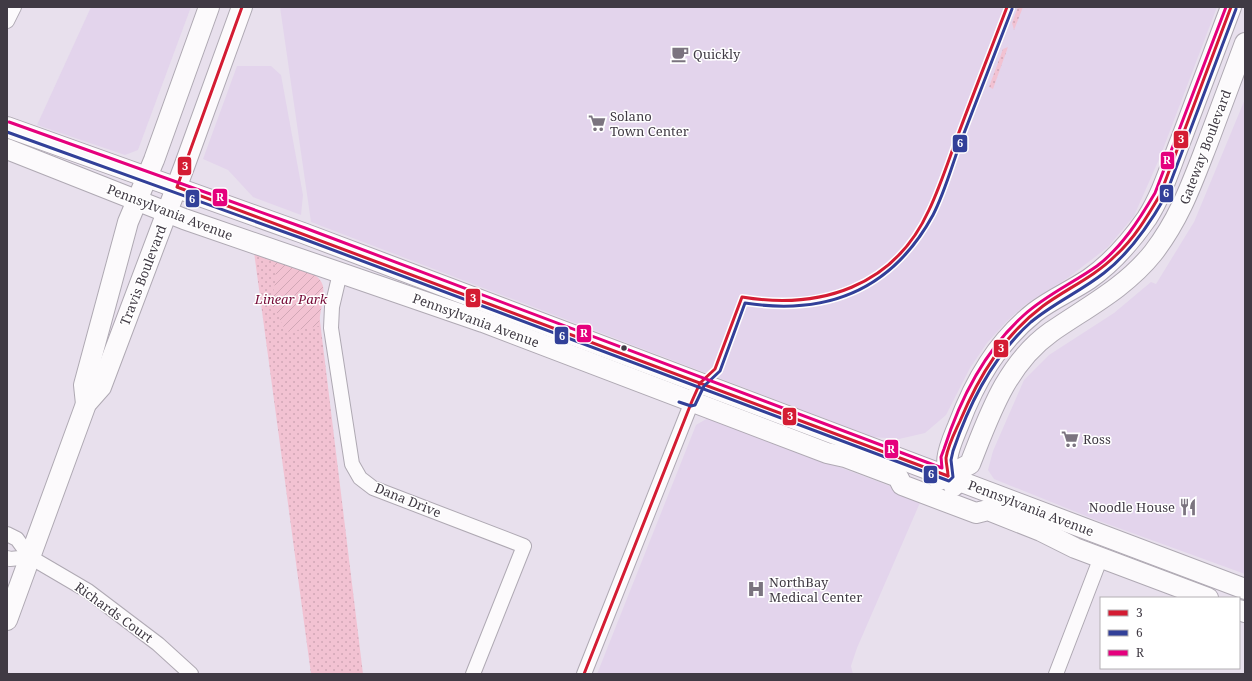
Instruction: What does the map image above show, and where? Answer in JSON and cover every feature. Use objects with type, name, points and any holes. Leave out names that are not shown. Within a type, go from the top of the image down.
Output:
[{"type":"main road","name":"Travis Boulevard","points":[[86,404],[84,385],[128,222],[148,176],[209,7]]},
{"type":"main road","name":"Travis Boulevard","points":[[7,620],[86,404],[101,387],[177,187],[242,7]]},
{"type":"main road","name":"Gateway Boulevard","points":[[1231,7],[1160,195],[1148,216],[1132,240],[1108,264],[1088,279],[1059,295],[1035,312],[1004,342],[984,369],[970,395],[946,456],[948,476],[970,464],[994,405],[1006,381],[1025,356],[1050,333],[1109,295],[1134,274],[1152,254],[1167,233],[1184,204],[1245,43]]},
{"type":"main road","name":"Pennsylvania Avenue","points":[[7,127],[310,235],[1245,589]]},
{"type":"main road","name":"Pennsylvania Avenue","points":[[7,150],[167,212],[483,322],[827,453],[845,457],[898,477],[902,485],[976,513],[988,510],[1101,557],[1205,597]]},
{"type":"main road","points":[[898,477],[906,474],[932,482],[948,476],[958,493],[980,502],[988,510]]},
{"type":"main road","points":[[1093,531],[1101,557],[1120,553],[1172,572],[1191,568]]},
{"type":"street","points":[[7,21],[14,7]]},
{"type":"street","name":"Dana Drive","points":[[340,273],[332,307],[331,328],[352,464],[360,478],[373,488],[524,546],[473,674]]},
{"type":"street","points":[[584,674],[700,383]]},
{"type":"street","points":[[7,534],[17,539],[30,557]]},
{"type":"street","points":[[7,558],[30,557]]},
{"type":"street","name":"Richards Court","points":[[30,557],[88,591],[158,644],[191,674]]},
{"type":"street","points":[[1056,674],[1101,557]]},
{"type":"shaded area","points":[[91,7],[191,7],[138,150],[125,155],[37,125]]},
{"type":"shaded area","name":"Solano Town Center","points":[[280,7],[1217,7],[1160,157],[1134,216],[1108,247],[1069,277],[1026,304],[1007,321],[987,343],[970,368],[946,415],[925,433],[899,439],[873,437],[311,222]]},
{"type":"shaded area","points":[[237,66],[271,66],[281,75],[303,195],[301,215],[253,197],[228,170],[203,159]]},
{"type":"shaded area","points":[[1245,99],[1245,574],[1091,518],[994,479],[988,470],[993,451],[1024,380],[1049,355],[1114,313],[1151,282],[1156,284],[1194,222]]},
{"type":"shaded area","name":"NorthBay Medical Center","points":[[708,418],[922,498],[857,648],[851,666],[853,674],[597,674],[696,425]]},
{"type":"green space","points":[[1018,7],[1023,7],[1014,30],[1012,23]]},
{"type":"green space","points":[[1008,47],[993,89],[989,87],[1003,49]]},
{"type":"green space","name":"Linear Park","points":[[254,252],[272,257],[320,281],[323,292],[319,313],[363,674],[311,674]]},
{"type":"green space","points":[[275,262],[303,269],[310,272],[320,280],[323,286],[323,300],[319,326],[286,332],[273,305],[272,296],[276,280]]},
{"type":"transit line","name":"3","points":[[242,7],[177,187],[948,476]]},
{"type":"transit line","name":"3","points":[[584,674],[692,401],[700,383],[715,369],[742,297],[771,300],[799,300],[826,295],[852,287],[875,275],[896,258],[914,236],[933,202],[1007,7]]},
{"type":"transit line","name":"R","points":[[9,122],[305,228],[942,468],[941,457],[950,430],[975,376],[997,344],[1032,308],[1106,259],[1122,242],[1149,203],[1155,193],[1226,7]]},
{"type":"transit line","name":"3","points":[[948,476],[946,458],[948,448],[975,388],[1004,344],[1016,330],[1043,306],[1089,277],[1115,256],[1134,235],[1160,195],[1231,7]]},
{"type":"transit line","name":"6","points":[[679,402],[691,406],[695,405],[704,386],[720,371],[745,303],[775,306],[804,305],[830,301],[855,292],[877,279],[898,262],[917,241],[933,215],[941,197],[1012,9]]},
{"type":"transit line","name":"6","points":[[7,132],[301,238],[949,481],[953,477],[951,460],[959,433],[975,398],[994,365],[1005,350],[1017,335],[1031,322],[1104,273],[1122,257],[1146,228],[1159,207],[1165,197],[1236,9]]},
{"type":"place","name":"Quickly","points":[[680,54]]},
{"type":"place","name":"Solano Town Center","points":[[597,123]]},
{"type":"place","name":"Ross","points":[[1070,439]]},
{"type":"place","name":"Noodle House","points":[[1188,507]]},
{"type":"place","name":"NorthBay Medical Center","points":[[756,589]]}]
